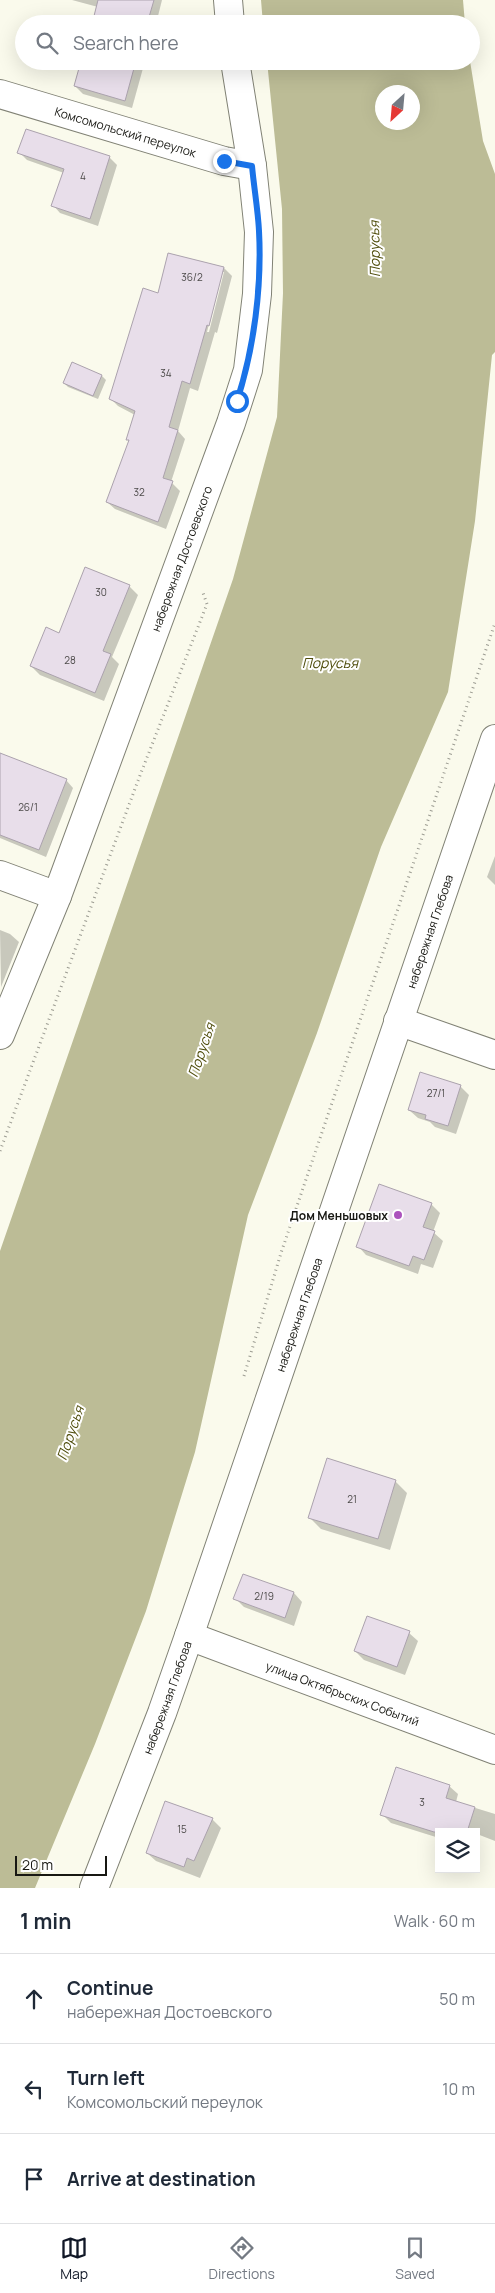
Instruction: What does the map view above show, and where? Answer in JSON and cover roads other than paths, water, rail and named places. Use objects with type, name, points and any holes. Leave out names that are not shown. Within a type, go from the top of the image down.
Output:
[{"type":"street","points":[[228,0],[229,15]]},
{"type":"street","name":"набережная Достоевского","points":[[0,1035],[57,896],[248,370],[257,294],[259,232],[252,166],[236,70]]},
{"type":"street","name":"Комсомольский переулок","points":[[0,94],[224,161],[252,166]]},
{"type":"street","name":"набережная Глебова","points":[[94,1888],[162,1713],[189,1636],[495,739]]},
{"type":"street","points":[[0,875],[57,896]]},
{"type":"street","points":[[398,1021],[495,1055]]},
{"type":"street","name":"улица Октябрьских Событий","points":[[189,1636],[495,1750]]},
{"type":"water","points":[[261,0],[463,0],[464,15],[262,15]]},
{"type":"water","name":"Порусья","points":[[268,70],[471,70],[483,141],[495,174],[495,352],[492,355],[475,521],[448,692],[381,847],[317,1033],[248,1215],[195,1452],[146,1611],[95,1744],[35,1888],[0,1888],[0,1251],[233,579],[277,417],[283,293],[282,209]]},
{"type":"place","name":"Дом Меньшовых","points":[[398,1215]]}]
